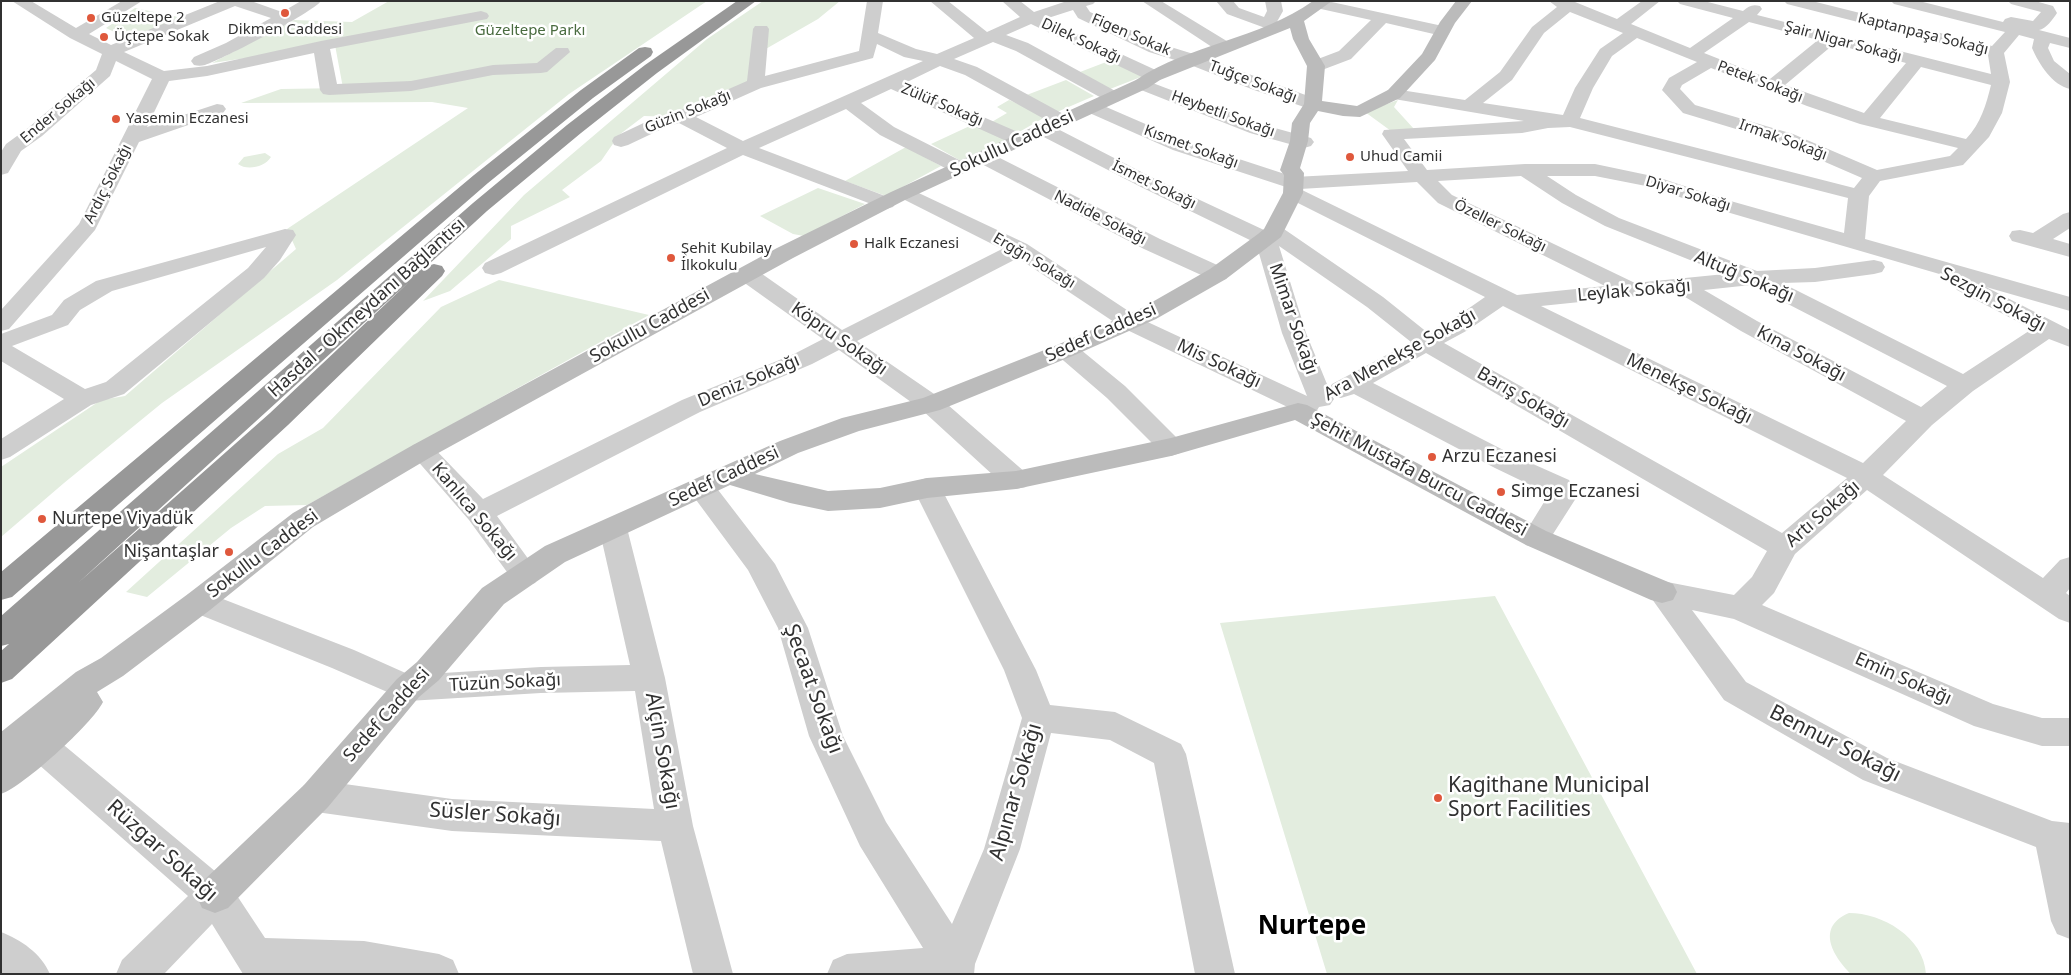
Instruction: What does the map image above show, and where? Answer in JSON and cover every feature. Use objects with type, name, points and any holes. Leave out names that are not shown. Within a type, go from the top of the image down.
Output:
[{"type":"highway","name":"Hasdal - Okmeydanı Bağlantısı","points":[[1,589],[481,179],[595,88],[719,1]]},
{"type":"highway","name":"Hasdal - Okmeydanı Bağlantısı","points":[[1,634],[480,207],[557,142],[652,69],[748,1]]},
{"type":"highway","points":[[1,670],[292,407],[417,289],[503,202],[574,139],[592,116]]},
{"type":"street","points":[[20,1],[76,35],[162,77],[207,72],[321,46],[481,16]]},
{"type":"street","points":[[76,35],[134,1]]},
{"type":"street","points":[[111,51],[235,1],[285,18]]},
{"type":"street","points":[[162,77],[232,47],[313,1]]},
{"type":"street","points":[[493,268],[742,148],[848,102],[867,74],[869,35],[875,1]]},
{"type":"street","points":[[938,1],[990,38],[1022,48],[1113,97]]},
{"type":"street","name":"Dilek Sokağı","points":[[1010,1],[1032,18],[1148,80]]},
{"type":"street","points":[[1150,1],[1224,47]]},
{"type":"street","points":[[1224,1],[1233,11],[1301,39]]},
{"type":"street","points":[[1272,26],[1275,11],[1273,1]]},
{"type":"street","name":"Sokullu Caddesi","points":[[1272,26],[1309,1]]},
{"type":"street","points":[[1313,104],[1360,112],[1394,94],[1428,56],[1448,22],[1464,1]]},
{"type":"street","points":[[1570,121],[1584,88],[1606,53],[1652,1]]},
{"type":"street","name":"Şair Nigar Sokağı","points":[[1685,1],[1916,62],[2000,82]]},
{"type":"street","points":[[1690,55],[1746,17],[1762,1]]},
{"type":"street","name":"Kaptanpaşa Sokağı","points":[[1792,1],[1996,52]]},
{"type":"street","points":[[1899,1],[2070,43]]},
{"type":"street","points":[[1969,18],[1984,18],[2037,26],[2049,13],[2047,9],[2019,2]]},
{"type":"street","points":[[867,74],[890,83],[1032,18],[1080,3]]},
{"type":"street","name":"Figen Sokak","points":[[1080,3],[1084,15],[1155,48],[1194,60]]},
{"type":"street","points":[[1469,106],[1506,76],[1538,30],[1563,3]]},
{"type":"street","name":"Petek Sokağı","points":[[1563,3],[1708,62],[1867,120],[1969,145]]},
{"type":"street","points":[[1325,4],[1381,19],[1438,30]]},
{"type":"street","name":"Sokullu Caddesi","points":[[1,752],[87,681],[112,667],[199,602],[303,520],[422,451],[747,274],[896,198],[1148,80],[1272,26],[1295,19],[1325,4]]},
{"type":"street","points":[[1295,19],[1301,39],[1316,66],[1345,55],[1381,19]]},
{"type":"street","points":[[755,84],[759,62],[760,29]]},
{"type":"street","points":[[1854,242],[1859,195],[1875,176],[1956,161],[1982,133],[1993,113],[2000,82],[1996,52],[2015,30]]},
{"type":"street","name":"İsmet Sokağı","points":[[869,35],[910,53],[971,71],[1053,125],[1148,183],[1270,235]]},
{"type":"street","points":[[2043,37],[2040,48],[2046,63],[2070,84]]},
{"type":"street","points":[[1772,86],[1830,39]]},
{"type":"street","points":[[321,46],[329,90],[411,86],[493,70],[541,68],[562,52]]},
{"type":"street","name":"Ender Sokağı","points":[[1,169],[5,144],[35,132],[104,72],[111,51]]},
{"type":"street","name":"Tuğçe Sokağı","points":[[1194,60],[1313,104]]},
{"type":"street","points":[[1650,181],[1676,127],[1671,90],[1675,82],[1708,62]]},
{"type":"street","points":[[1867,120],[1880,108],[1916,62]]},
{"type":"street","name":"Sedef Caddesi","points":[[1302,141],[1301,123],[1313,104],[1316,66]]},
{"type":"street","name":"Güzin Sokağı","points":[[621,141],[659,123],[681,117],[755,84],[867,74]]},
{"type":"street","name":"Ardıç Sokağı","points":[[1,324],[88,226],[162,77]]},
{"type":"street","name":"Heybetli Sokağı","points":[[1148,80],[1257,129],[1302,141]]},
{"type":"street","name":"Zülüf Sokağı","points":[[890,83],[1020,140]]},
{"type":"street","points":[[1394,94],[1533,117],[1676,127],[1740,163],[1859,195]]},
{"type":"street","points":[[848,102],[888,131],[960,168]]},
{"type":"street","name":"Kısmet Sokağı","points":[[1092,107],[1180,146],[1293,183]]},
{"type":"street","points":[[132,138],[217,109]]},
{"type":"street","name":"Sedef Caddesi","points":[[215,895],[316,796],[408,688],[428,671],[493,596],[555,554],[789,447],[851,424],[931,404],[1066,350],[1131,323],[1218,274],[1270,235],[1293,183],[1290,170],[1310,124],[1343,110]]},
{"type":"street","name":"Ergğn Sokağı","points":[[681,117],[742,148],[896,198],[1019,249],[1131,323]]},
{"type":"street","name":"Özeller Sokağı","points":[[1570,121],[1548,122],[1522,127],[1391,134],[1420,174],[1445,199],[1631,290]]},
{"type":"street","name":"Irmak Sokağı","points":[[1676,127],[1786,138],[1875,176]]},
{"type":"street","name":"Nadide Sokağı","points":[[984,157],[1152,244],[1218,274]]},
{"type":"street","name":"Diyar Sokağı","points":[[1293,183],[1420,174],[1525,170],[1595,170],[1650,181],[1720,204],[2070,304]]},
{"type":"street","name":"Altuğ Sokağı","points":[[1525,170],[1569,199],[1612,222],[1754,278],[1964,385]]},
{"type":"street","name":"Menekşe Sokağı","points":[[1293,183],[1508,299],[1866,476],[2058,603]]},
{"type":"street","points":[[2070,218],[2028,238],[2070,251]]},
{"type":"street","points":[[1,342],[60,320],[72,305],[104,286],[286,235],[256,273],[115,388],[82,399],[1,451]]},
{"type":"street","name":"Barış Sokağı","points":[[1270,235],[1375,302],[1428,344],[1784,547]]},
{"type":"street","name":"Mimar Sokağı","points":[[1270,235],[1309,405]]},
{"type":"street","name":"Deniz Sokağı","points":[[478,513],[691,406],[803,359],[842,340],[1019,249]]},
{"type":"street","name":"Sezgin Sokağı","points":[[1917,259],[2070,340]]},
{"type":"street","name":"Leylak Sokağı","points":[[1508,299],[1682,286],[1874,267]]},
{"type":"street","name":"Köpru Sokağı","points":[[747,274],[931,404],[1016,480]]},
{"type":"street","name":"Kına Sokağı","points":[[1682,286],[1749,326],[1923,419]]},
{"type":"street","name":"Ara Menekşe Sokağı","points":[[1309,405],[1355,384],[1508,299]]},
{"type":"street","name":"Mis Sokağı","points":[[1131,323],[1309,405]]},
{"type":"street","name":"Artı Sokağı","points":[[1740,608],[1763,585],[1784,547],[1866,476],[1923,419],[1964,385],[2048,329]]},
{"type":"street","points":[[1,350],[82,399]]},
{"type":"street","points":[[1066,350],[1116,392],[1171,447]]},
{"type":"street","points":[[1355,384],[1559,488],[1564,494],[1536,538]]},
{"type":"street","name":"Şehit Mustafa Burcu Caddesi","points":[[716,482],[790,493],[828,501],[880,498],[927,488],[1016,480],[1171,447],[1309,405],[1536,538],[1662,592]]},
{"type":"street","name":"Kanlıca Sokağı","points":[[422,451],[478,513],[525,575]]},
{"type":"street","name":"Şecaat Sokağı","points":[[716,482],[793,628],[826,736],[873,834],[955,969]]},
{"type":"street","name":"Alpınar Sokağı","points":[[927,488],[1020,670],[1039,718],[1002,849],[955,969]]},
{"type":"street","name":"Alçin Sokağı","points":[[613,528],[649,678],[675,826],[713,974]]},
{"type":"street","points":[[2058,603],[2070,568]]},
{"type":"street","points":[[1662,592],[1740,608]]},
{"type":"street","name":"Bennur Sokağı","points":[[1662,592],[1735,691],[1875,769],[2061,839],[2070,921]]},
{"type":"street","name":"Tüzün Sokağı","points":[[199,602],[343,659],[408,688],[541,680],[649,678]]},
{"type":"street","name":"Emin Sokağı","points":[[1740,608],[1986,716],[2042,732],[2070,732]]},
{"type":"street","name":"Sokullu Caddesi","points":[[1,779],[41,746],[104,686],[112,667]]},
{"type":"street","points":[[1039,718],[1115,726],[1169,754],[1215,974]]},
{"type":"street","name":"Rüzgar Sokağı","points":[[41,746],[215,895],[259,965]]},
{"type":"street","name":"Süsler Sokağı","points":[[316,796],[452,815],[675,826]]},
{"type":"street","points":[[136,974],[215,895]]},
{"type":"street","points":[[1,951],[30,974]]},
{"type":"street","points":[[259,965],[364,960],[439,974]]},
{"type":"street","points":[[847,974],[955,969]]},
{"type":"green space","name":"Güzeltepe Parkı","points":[[389,1],[707,1],[569,94],[337,280],[162,403],[1,537],[1,467],[101,400],[125,396],[296,249],[287,229],[468,108],[432,102],[241,103],[281,89],[343,88],[335,45],[212,63],[294,20],[352,22]]},
{"type":"green space","points":[[763,1],[840,1],[818,19],[757,54],[746,93],[676,117],[644,116],[619,135],[601,161],[562,190],[570,197],[511,226],[511,239],[450,291],[423,301],[524,195],[707,39]]},
{"type":"green space","points":[[135,8],[183,18],[131,40],[106,28]]},
{"type":"green space","points":[[1114,59],[1146,75],[1110,89],[1080,72]]},
{"type":"green space","points":[[1066,80],[1094,96],[1057,112],[1024,96]]},
{"type":"green space","points":[[1009,100],[1047,116],[1014,135],[990,123],[1007,113],[997,107]]},
{"type":"green space","points":[[1398,100],[1394,107],[1414,129],[1391,131],[1365,112]]},
{"type":"green space","points":[[974,124],[1010,140],[961,161],[931,144]]},
{"type":"green space","points":[[906,147],[941,166],[886,196],[845,181]]},
{"type":"green space","points":[[265,153],[271,157],[265,163],[256,167],[246,167],[238,164],[244,157]]},
{"type":"green space","points":[[818,188],[865,204],[804,236],[793,234],[760,216]]},
{"type":"green space","points":[[499,280],[649,315],[307,505],[265,506],[231,528],[147,597],[126,592],[278,454],[323,428],[441,307]]},
{"type":"green space","name":"Kagithane Municipal Sport Facilities","points":[[1495,596],[1697,974],[1327,974],[1220,623]]},
{"type":"green space","points":[[1849,913],[1875,917],[1899,930],[1918,949],[1926,974],[1851,974],[1838,958],[1830,942],[1830,933],[1833,926],[1839,919]]},
{"type":"place","name":"Dikmen Caddesi","points":[[285,13]]},
{"type":"place","name":"Güzeltepe 2","points":[[91,18]]},
{"type":"place","name":"Üçtepe Sokak","points":[[104,37]]},
{"type":"place","name":"Yasemin Eczanesi","points":[[116,119]]},
{"type":"place","name":"Uhud Camii","points":[[1350,157]]},
{"type":"place","name":"Halk Eczanesi","points":[[854,244]]},
{"type":"place","name":"Şehit Kubilay İlkokulu","points":[[671,258]]},
{"type":"place","name":"Arzu Eczanesi","points":[[1432,457]]},
{"type":"place","name":"Simge Eczanesi","points":[[1501,492]]},
{"type":"place","name":"Nurtepe Viyadük","points":[[42,519]]},
{"type":"place","name":"Nişantaşlar","points":[[229,552]]},
{"type":"place","name":"Kagithane Municipal Sport Facilities","points":[[1438,798]]},
{"type":"district","name":"Nurtepe","points":[[1312,927]]}]
